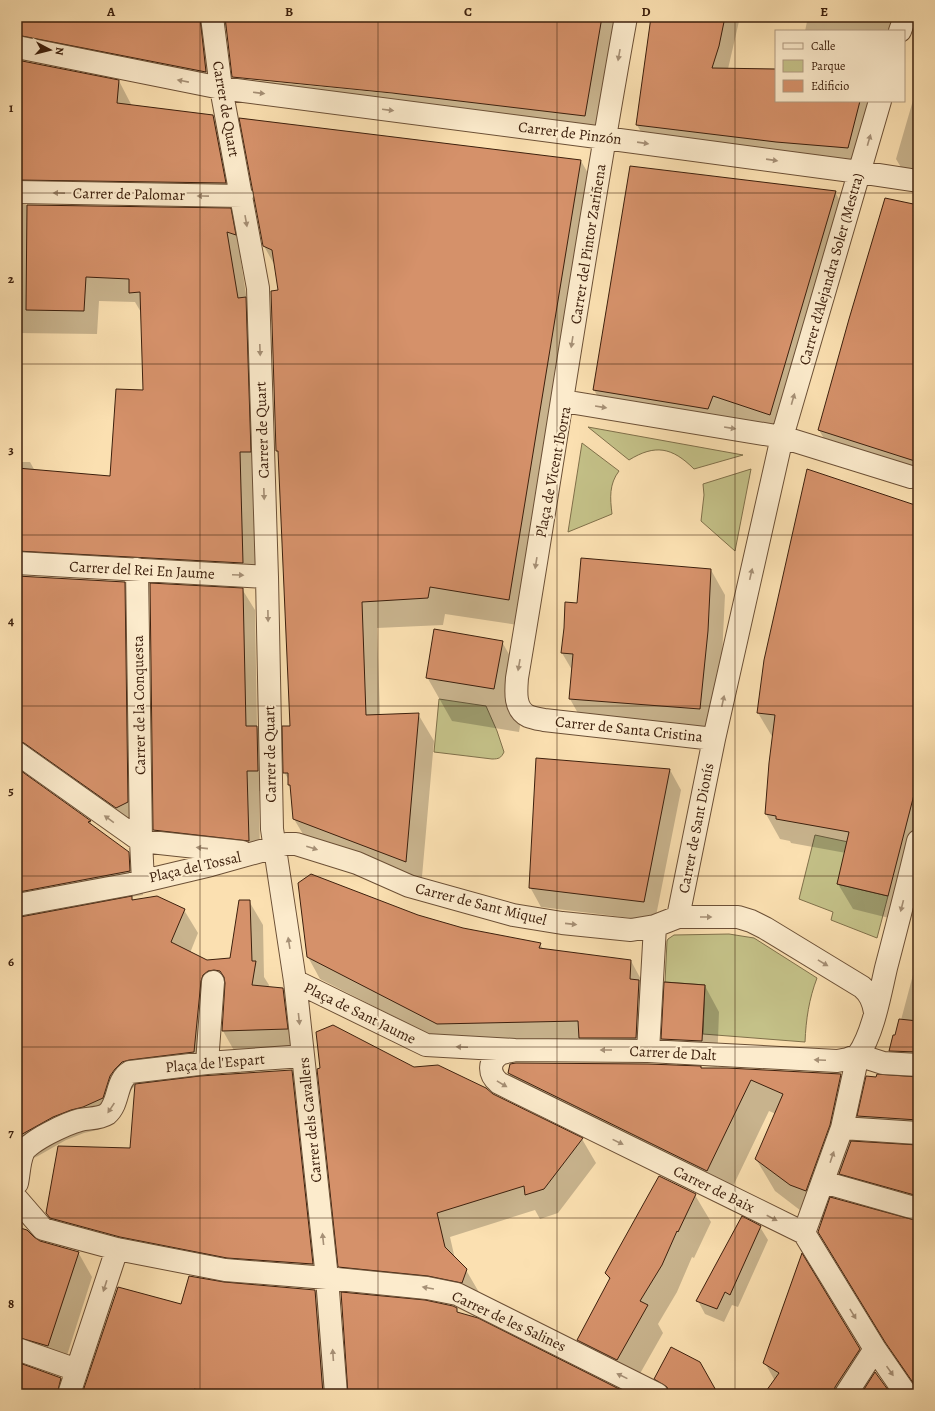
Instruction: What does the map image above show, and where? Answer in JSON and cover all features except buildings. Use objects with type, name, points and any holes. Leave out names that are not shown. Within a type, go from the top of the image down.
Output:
[{"type":"street","name":"Carrer de Quart","points":[[212,17],[221,88],[258,288],[267,577],[271,813],[265,850]]},
{"type":"street","name":"Carrer del Pintor Zariñena","points":[[563,400],[604,138],[626,17]]},
{"type":"street","points":[[900,30],[905,17]]},
{"type":"street","name":"Carrer de Pinzón","points":[[17,47],[221,88],[918,181]]},
{"type":"street","name":"Carrer d'Alejandra Soler (Mestra)","points":[[782,437],[880,102]]},
{"type":"street","name":"Carrer de Palomar","points":[[17,192],[242,196]]},
{"type":"street","name":"Plaça de Vicent Iborra","points":[[544,720],[528,716],[521,709],[516,697],[517,678],[563,400],[782,437],[911,477]]},
{"type":"street","points":[[714,739],[782,437]]},
{"type":"street","name":"Carrer del Rei En Jaume","points":[[17,563],[267,577]]},
{"type":"street","name":"Carrer de la Conquesta","points":[[137,569],[141,842]]},
{"type":"street","name":"Carrer de Santa Cristina","points":[[544,720],[714,739]]},
{"type":"street","name":"Carrer de Sant Dionís","points":[[678,917],[714,739]]},
{"type":"street","points":[[17,753],[141,842]]},
{"type":"street","points":[[906,1394],[875,1349],[804,1233],[824,1182],[842,1128],[858,1055],[866,1041],[875,1012],[918,841]]},
{"type":"street","name":"Plaça del Tossal","points":[[141,842],[265,850],[211,865],[143,881],[141,842]]},
{"type":"street","name":"Carrer de Sant Miquel","points":[[265,850],[286,844],[296,844],[357,863],[409,886],[514,915],[562,924],[631,930],[654,926],[678,917],[738,917],[751,921],[765,928],[862,987],[868,992],[873,1002],[875,1012]]},
{"type":"street","name":"Carrer dels Cavallers","points":[[265,850],[295,981],[327,1278],[336,1394]]},
{"type":"street","points":[[17,905],[143,881]]},
{"type":"street","points":[[648,1051],[654,926]]},
{"type":"street","name":"Plaça de Sant Jaume","points":[[295,981],[426,1045]]},
{"type":"street","points":[[207,1063],[213,982]]},
{"type":"street","name":"Carrer de Dalt","points":[[426,1045],[515,1050],[648,1051],[836,1061],[848,1059],[858,1055]]},
{"type":"street","name":"Carrer de Baix","points":[[515,1050],[502,1053],[493,1062],[491,1070],[493,1078],[499,1083],[804,1233]]},
{"type":"street","points":[[858,1055],[883,1063],[918,1065]]},
{"type":"street","name":"Plaça de l'Espart","points":[[17,1183],[23,1153],[29,1145],[40,1138],[76,1121],[100,1117],[107,1114],[113,1107],[120,1083],[127,1073],[207,1063],[303,1056]]},
{"type":"street","points":[[842,1128],[918,1133]]},
{"type":"street","points":[[824,1182],[918,1209]]},
{"type":"street","name":"Carrer de les Salines","points":[[17,1199],[43,1229],[118,1248],[225,1270],[427,1288],[457,1294],[657,1394]]},
{"type":"street","points":[[69,1394],[118,1248]]},
{"type":"street","points":[[17,1349],[77,1370]]},
{"type":"street","points":[[846,1394],[875,1349]]},
{"type":"green space","points":[[588,427],[743,455],[694,469],[678,456],[663,450],[647,452],[629,460]]},
{"type":"green space","points":[[582,443],[619,471],[613,481],[611,491],[612,514],[568,532]]},
{"type":"green space","points":[[751,469],[735,551],[701,521],[704,495],[703,484]]},
{"type":"green space","points":[[439,699],[486,706],[504,752],[501,757],[492,759],[434,752]]},
{"type":"green space","points":[[815,835],[853,843],[837,884],[888,896],[877,938],[831,920],[833,912],[799,899]]},
{"type":"green space","points":[[729,934],[754,938],[817,978],[808,1009],[805,1042],[703,1034],[705,985],[665,982],[668,939],[674,935]]}]
